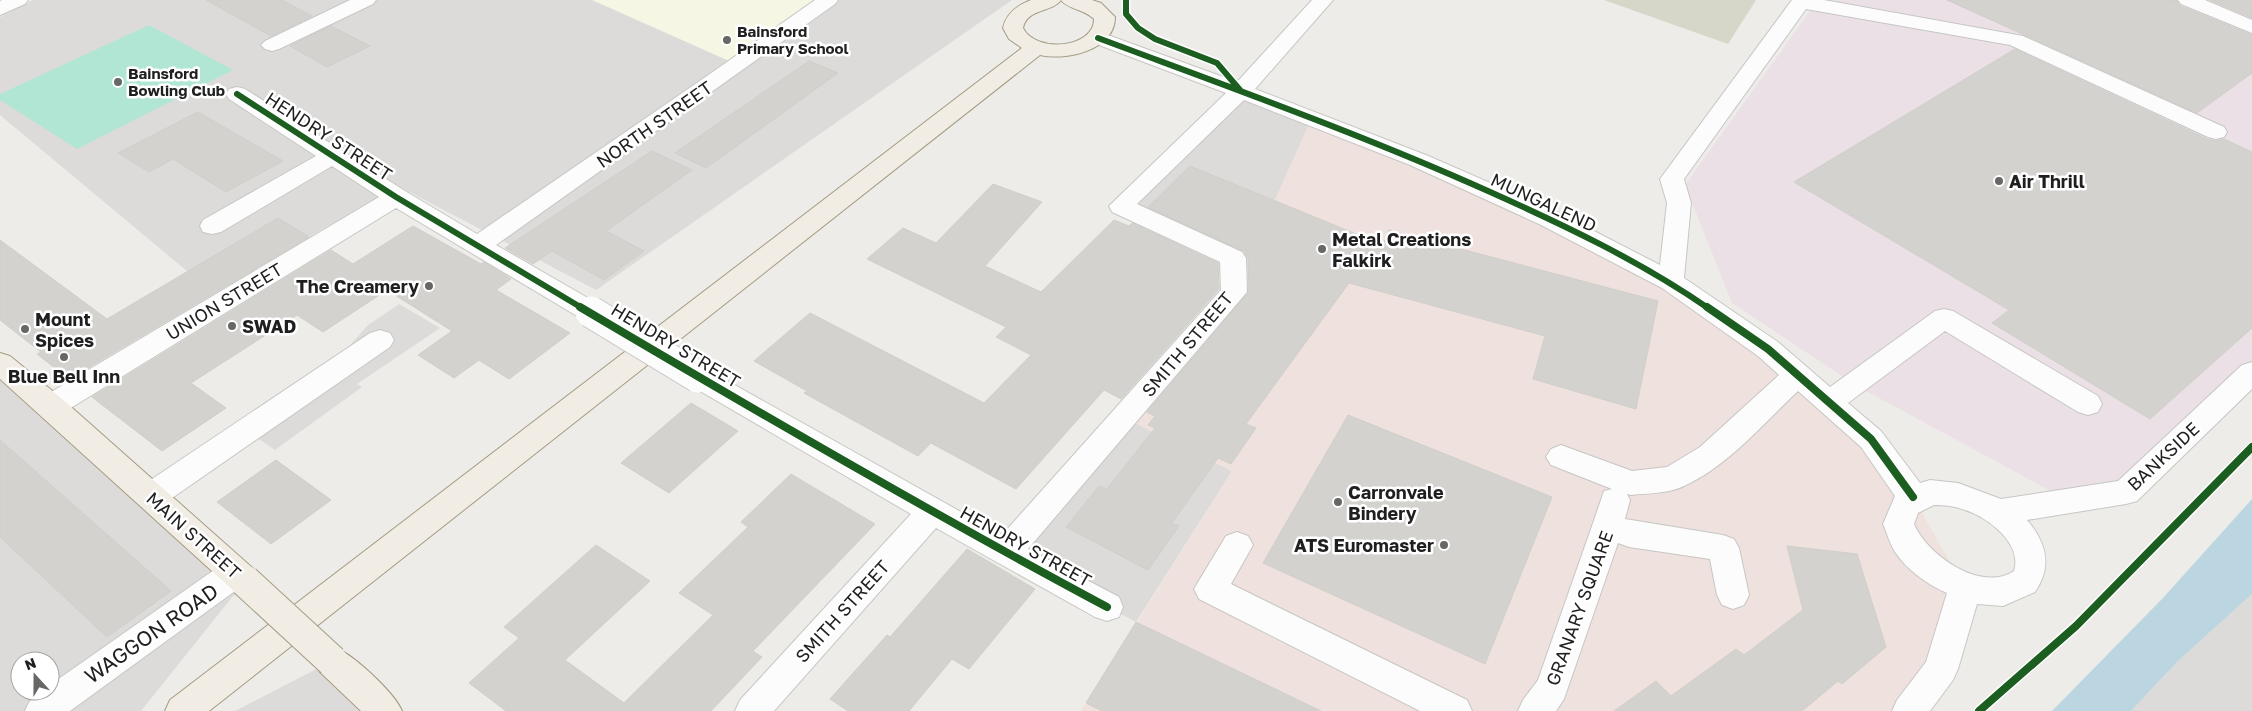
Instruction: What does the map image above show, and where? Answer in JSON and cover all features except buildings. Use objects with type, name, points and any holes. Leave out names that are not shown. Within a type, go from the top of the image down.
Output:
[{"type":"main road","points":[[1051,0],[1037,3],[1025,9],[1016,16],[1013,25],[1016,34],[1024,42],[1054,50],[1086,45],[1098,38],[1104,31],[1106,22],[1099,4],[1071,0]]},
{"type":"main road","points":[[182,711],[1037,47]]},
{"type":"main road","name":"MAIN STREET","points":[[0,363],[52,406],[385,711]]},
{"type":"street","points":[[0,9],[18,0]]},
{"type":"street","name":"NORTH STREET","points":[[478,245],[707,87],[828,0]]},
{"type":"street","name":"SMITH STREET","points":[[1006,553],[1234,292],[1234,258],[1121,206],[1240,91],[1323,0]]},
{"type":"street","points":[[2188,0],[2252,27]]},
{"type":"street","points":[[272,45],[359,1]]},
{"type":"street","points":[[1671,282],[1679,203],[1672,179],[1801,2],[2016,40],[2216,132]]},
{"type":"street","name":"MUNGALEND","points":[[1098,38],[1418,160],[1548,218],[1671,282],[1768,349],[1829,402],[1870,439],[1913,497]]},
{"type":"street","name":"HENDRY STREET","points":[[237,94],[396,197],[698,377],[1006,553],[1107,607]]},
{"type":"street","points":[[212,226],[333,156]]},
{"type":"street","name":"UNION STREET","points":[[52,406],[396,197]]},
{"type":"street","points":[[1829,402],[1944,318],[2088,404]]},
{"type":"street","points":[[151,496],[380,340]]},
{"type":"street","name":"BANKSIDE","points":[[1997,512],[2126,492],[2252,372]]},
{"type":"street","points":[[1561,456],[1631,482],[1673,478],[1710,455],[1797,375]]},
{"type":"street","points":[[1930,492],[1951,493],[1974,499],[1997,512],[2015,527],[2027,544],[2031,569],[2024,582],[2009,590],[1988,592],[1965,588],[1921,563],[1907,545],[1899,528],[1900,512],[1913,497],[1930,492]]},
{"type":"street","name":"SMITH STREET","points":[[752,711],[933,511]]},
{"type":"street","name":"GRANARY SQUARE","points":[[1535,711],[1552,688],[1611,513],[1629,534],[1723,548],[1733,595]]},
{"type":"street","points":[[1237,545],[1210,590],[1455,711]]},
{"type":"street","name":"WAGGON ROAD","points":[[42,711],[240,577]]},
{"type":"street","points":[[1909,711],[1940,668],[1965,588]]},
{"type":"shaded area","points":[[33,0],[1012,0],[596,290],[398,186],[212,292],[0,115],[0,17]]},
{"type":"shaded area","name":"Bainsford Primary School","points":[[592,0],[828,0],[738,65]]},
{"type":"shaded area","points":[[1604,0],[1756,0],[1728,44]]},
{"type":"shaded area","points":[[1818,0],[2252,0],[2252,375],[2126,492],[2069,501],[1857,386],[1732,303],[1685,185]]},
{"type":"shaded area","points":[[1241,91],[1311,120],[1275,200],[1226,254],[1121,206]]},
{"type":"shaded area","points":[[1311,120],[1548,218],[1768,349],[1913,497],[1965,588],[1909,711],[1081,711],[1232,471],[1125,418],[1234,292],[1226,254],[1275,200]]},
{"type":"shaded area","points":[[399,304],[440,328],[357,384],[362,387],[275,450],[241,427],[339,358],[367,326]]},
{"type":"shaded area","points":[[0,363],[245,581],[141,711],[0,711]]},
{"type":"shaded area","points":[[1125,418],[1232,471],[1136,622],[1006,553]]},
{"type":"shaded area","points":[[2252,594],[2252,711],[2131,711],[2178,661]]},
{"type":"shaded area","points":[[332,661],[385,711],[235,711]]},
{"type":"green space","name":"Bainsford Bowling Club","points":[[149,25],[233,70],[77,149],[0,100],[0,94]]},
{"type":"water","points":[[2252,499],[2252,594],[2178,661],[2131,711],[2052,711],[2163,598]]},
{"type":"cycle path","points":[[1126,0],[1126,14],[1138,28],[1155,39],[1217,63],[1240,90]]},
{"type":"cycle path","points":[[1098,38],[1418,160],[1548,218],[1671,282],[1768,349],[1871,439],[1913,497]]},
{"type":"cycle path","points":[[237,94],[396,197],[698,377],[1006,553],[1107,607]]},
{"type":"cycle path","points":[[1979,711],[2076,626],[2252,447]]},
{"type":"place","name":"Bainsford Primary School","points":[[727,40]]},
{"type":"place","name":"Bainsford Bowling Club","points":[[118,82]]},
{"type":"place","name":"Air Thrill","points":[[1999,181]]},
{"type":"place","name":"Metal Creations Falkirk","points":[[1322,249]]},
{"type":"place","name":"The Creamery","points":[[429,286]]},
{"type":"place","name":"SWAD","points":[[232,326]]},
{"type":"place","name":"Mount Spices","points":[[25,329]]},
{"type":"place","name":"Blue Bell Inn","points":[[64,357]]},
{"type":"place","name":"Carronvale Bindery","points":[[1338,502]]},
{"type":"place","name":"ATS Euromaster","points":[[1444,545]]}]
